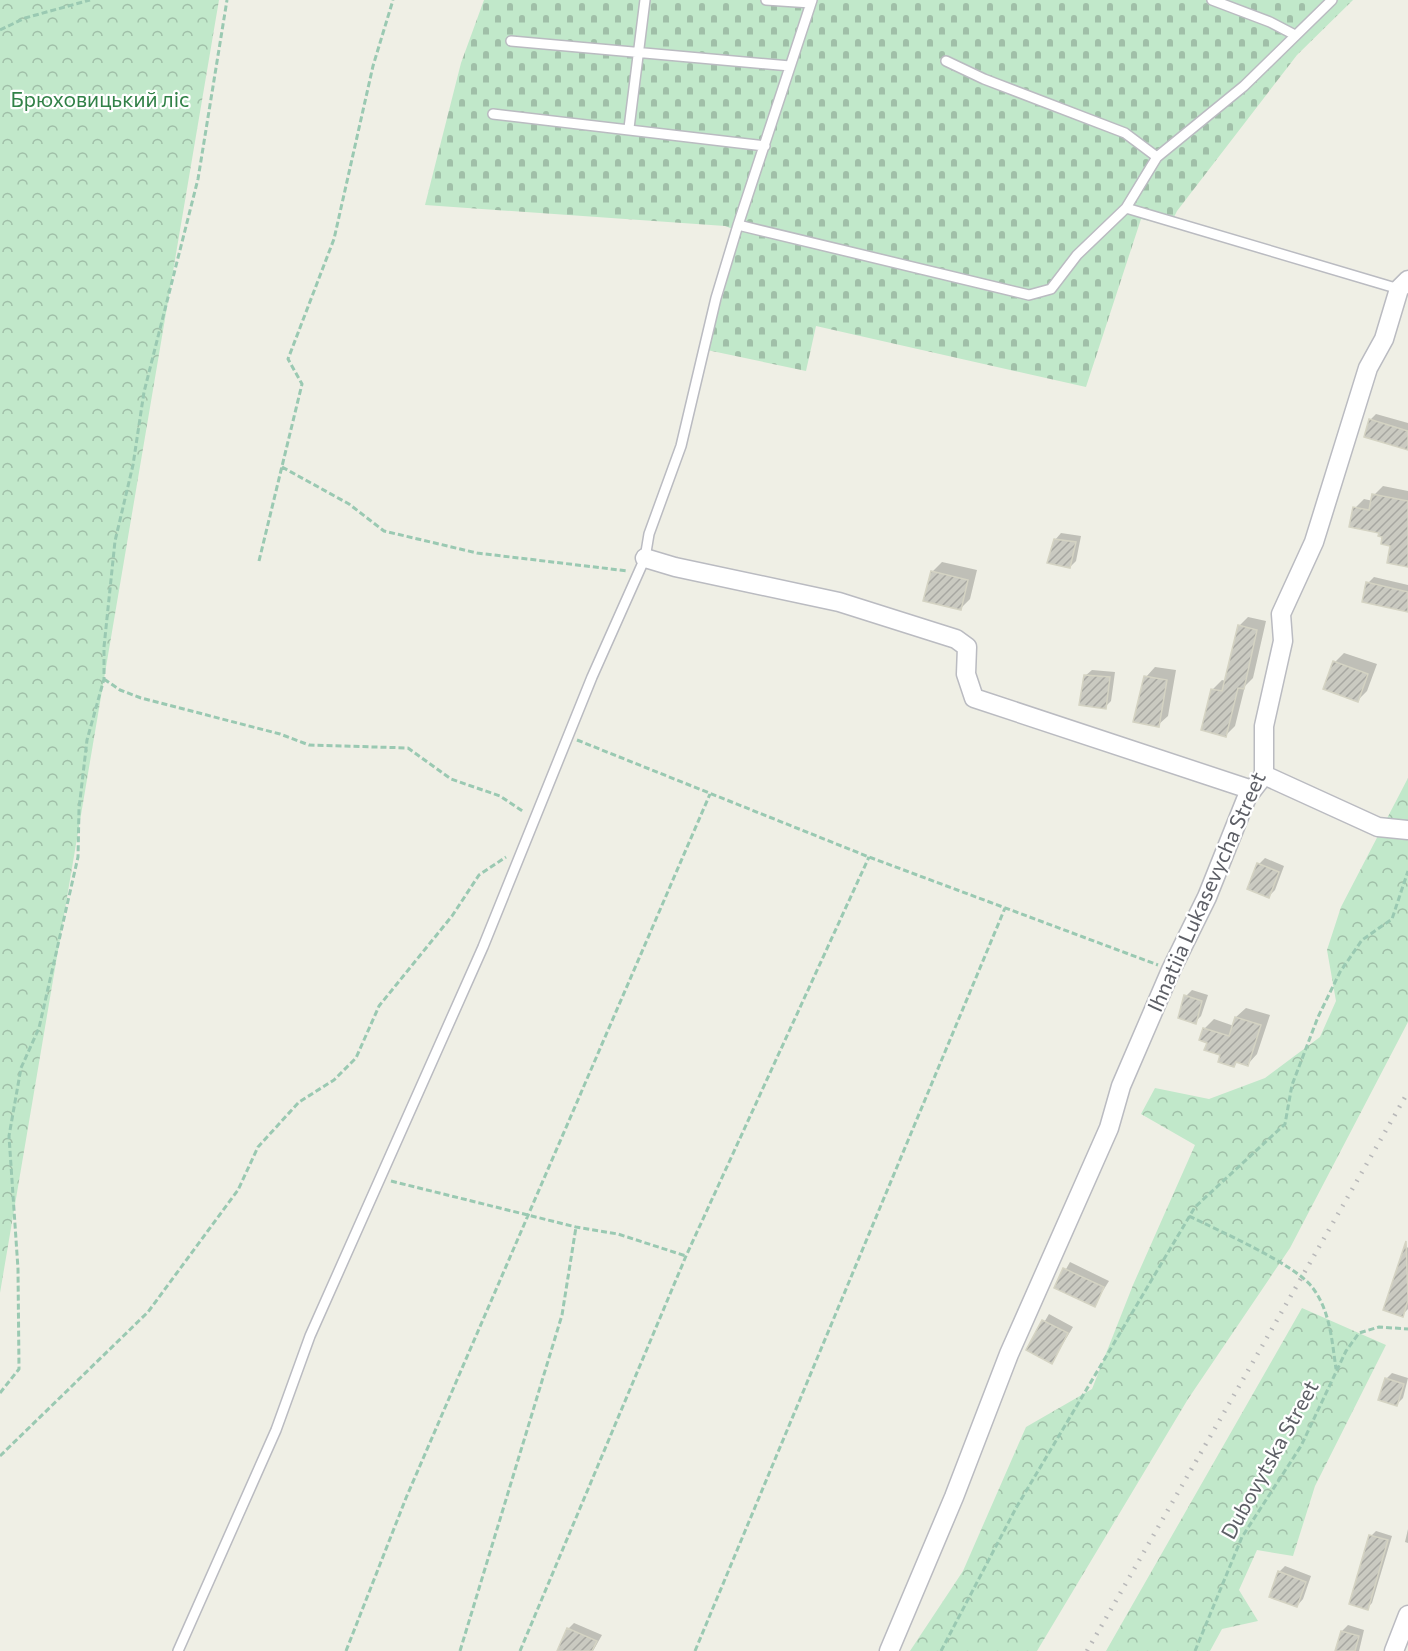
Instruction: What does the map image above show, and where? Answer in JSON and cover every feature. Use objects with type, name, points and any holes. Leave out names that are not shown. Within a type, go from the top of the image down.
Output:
[{"type":"street","name":"Ihnatiia Lukasevycha Street","points":[[888,1651],[954,1497],[1009,1354],[1109,1128],[1121,1086],[1171,970],[1207,897],[1246,797],[1264,775],[1264,726],[1282,641],[1281,614],[1314,542],[1357,396],[1368,368],[1384,339],[1404,285]]},
{"type":"street","points":[[642,565],[675,567],[839,602],[956,639],[967,647],[966,674],[974,698],[1252,790]]},
{"type":"street","points":[[1264,775],[1378,827],[1408,830]]},
{"type":"street","points":[[1394,1651],[1408,1615]]},
{"type":"lane","points":[[629,128],[645,0]]},
{"type":"lane","points":[[178,1651],[276,1430],[310,1336],[527,843],[592,677],[642,565],[649,534],[681,446],[716,298],[811,2],[766,0]]},
{"type":"lane","points":[[1212,0],[1270,22],[1295,35]]},
{"type":"lane","points":[[738,225],[1029,295],[1050,288],[1077,255],[1125,208],[1157,157],[1244,86],[1332,0]]},
{"type":"lane","points":[[511,41],[790,66]]},
{"type":"lane","points":[[946,60],[984,79],[1125,133],[1157,157]]},
{"type":"lane","points":[[493,114],[629,128],[765,146]]},
{"type":"lane","points":[[1125,208],[1404,285]]},
{"type":"path","points":[[0,30],[25,18],[90,0]]},
{"type":"path","points":[[0,1393],[19,1369],[18,1269],[9,1136],[21,1068],[39,1028],[78,857],[79,809],[87,740],[104,679],[104,647],[115,541],[133,465],[144,392],[198,178],[227,0]]},
{"type":"path","points":[[259,561],[302,384],[288,359],[334,239],[373,66],[393,0]]},
{"type":"path","points":[[282,467],[349,504],[384,531],[477,553],[642,565]]},
{"type":"path","points":[[104,679],[120,690],[141,698],[280,734],[309,745],[408,748],[451,778],[500,796],[536,820]]},
{"type":"path","points":[[568,737],[869,857],[1171,970]]},
{"type":"path","points":[[346,1651],[406,1498],[710,794]]},
{"type":"path","points":[[0,1456],[148,1312],[238,1190],[258,1147],[299,1102],[334,1080],[356,1058],[379,1006],[452,916],[479,875],[527,843]]},
{"type":"path","points":[[520,1651],[686,1256],[869,857]]},
{"type":"path","points":[[941,1651],[1016,1508],[1189,1216],[1195,1207],[1285,1124],[1292,1085],[1318,1017],[1340,972],[1362,940],[1392,919],[1408,871]]},
{"type":"path","points":[[695,1651],[1005,908]]},
{"type":"path","points":[[379,1178],[576,1227],[618,1234],[686,1256]]},
{"type":"path","points":[[1189,1216],[1287,1267],[1312,1286],[1328,1319],[1336,1371]]},
{"type":"path","points":[[460,1651],[562,1316],[576,1227]]},
{"type":"path","name":"Dubovytska Street","points":[[1195,1651],[1242,1537],[1300,1446],[1346,1351],[1359,1333],[1379,1327],[1408,1329]]},
{"type":"green space","name":"Брюховицький ліс","points":[[0,0],[219,0],[0,1293]]},
{"type":"green space","points":[[484,0],[1353,0],[1297,55],[1177,211],[1170,225],[1141,219],[1086,387],[816,326],[806,371],[707,350],[741,232],[725,226],[425,205],[461,63]]},
{"type":"green space","points":[[1408,778],[1408,1022],[1290,1248],[1188,1399],[1037,1651],[910,1651],[963,1571],[1026,1427],[1092,1389],[1133,1285],[1195,1145],[1141,1114],[1155,1088],[1209,1099],[1265,1078],[1320,1037],[1336,1001],[1327,950],[1341,907]]},
{"type":"green space","points":[[1302,1308],[1386,1345],[1315,1486],[1293,1556],[1257,1550],[1239,1590],[1258,1621],[1222,1629],[1210,1651],[1106,1651]]},
{"type":"building","points":[[1369,419],[1408,431],[1408,450],[1364,437]]},
{"type":"building","points":[[1372,494],[1408,501],[1408,567],[1387,563],[1390,546],[1381,544],[1382,537],[1378,536],[1379,533],[1349,527],[1353,507],[1369,510]]},
{"type":"building","points":[[1054,539],[1076,542],[1070,568],[1047,563]]},
{"type":"building","points":[[931,571],[968,580],[961,610],[923,601]]},
{"type":"building","points":[[1366,582],[1408,592],[1408,612],[1362,602]]},
{"type":"building","points":[[1238,625],[1257,630],[1244,689],[1238,688],[1226,737],[1201,730],[1211,689],[1222,691]]},
{"type":"building","points":[[1333,661],[1368,674],[1358,702],[1323,689]]},
{"type":"building","points":[[1084,675],[1110,677],[1106,709],[1079,705]]},
{"type":"building","points":[[1144,676],[1167,680],[1159,727],[1133,722]]},
{"type":"building","points":[[1257,863],[1279,872],[1269,898],[1247,889]]},
{"type":"building","points":[[1184,995],[1202,1001],[1196,1024],[1178,1018]]},
{"type":"building","points":[[1235,1017],[1261,1025],[1248,1066],[1236,1062],[1234,1067],[1218,1062],[1220,1055],[1204,1050],[1207,1043],[1199,1040],[1203,1028],[1229,1036]]},
{"type":"building","points":[[1406,1241],[1408,1300],[1403,1317],[1383,1310]]},
{"type":"building","points":[[1063,1268],[1104,1287],[1095,1307],[1054,1288]]},
{"type":"building","points":[[1042,1320],[1068,1333],[1052,1364],[1026,1350]]},
{"type":"building","points":[[1385,1378],[1404,1384],[1397,1406],[1378,1400]]},
{"type":"building","points":[[1369,1535],[1388,1540],[1368,1610],[1349,1604]]},
{"type":"building","points":[[1278,1571],[1306,1582],[1297,1607],[1269,1597]]},
{"type":"building","points":[[567,1628],[597,1641],[592,1651],[557,1651]]},
{"type":"building","points":[[1341,1631],[1359,1636],[1355,1651],[1335,1651]]},
{"type":"railway","points":[[1087,1651],[1408,1092]]}]
